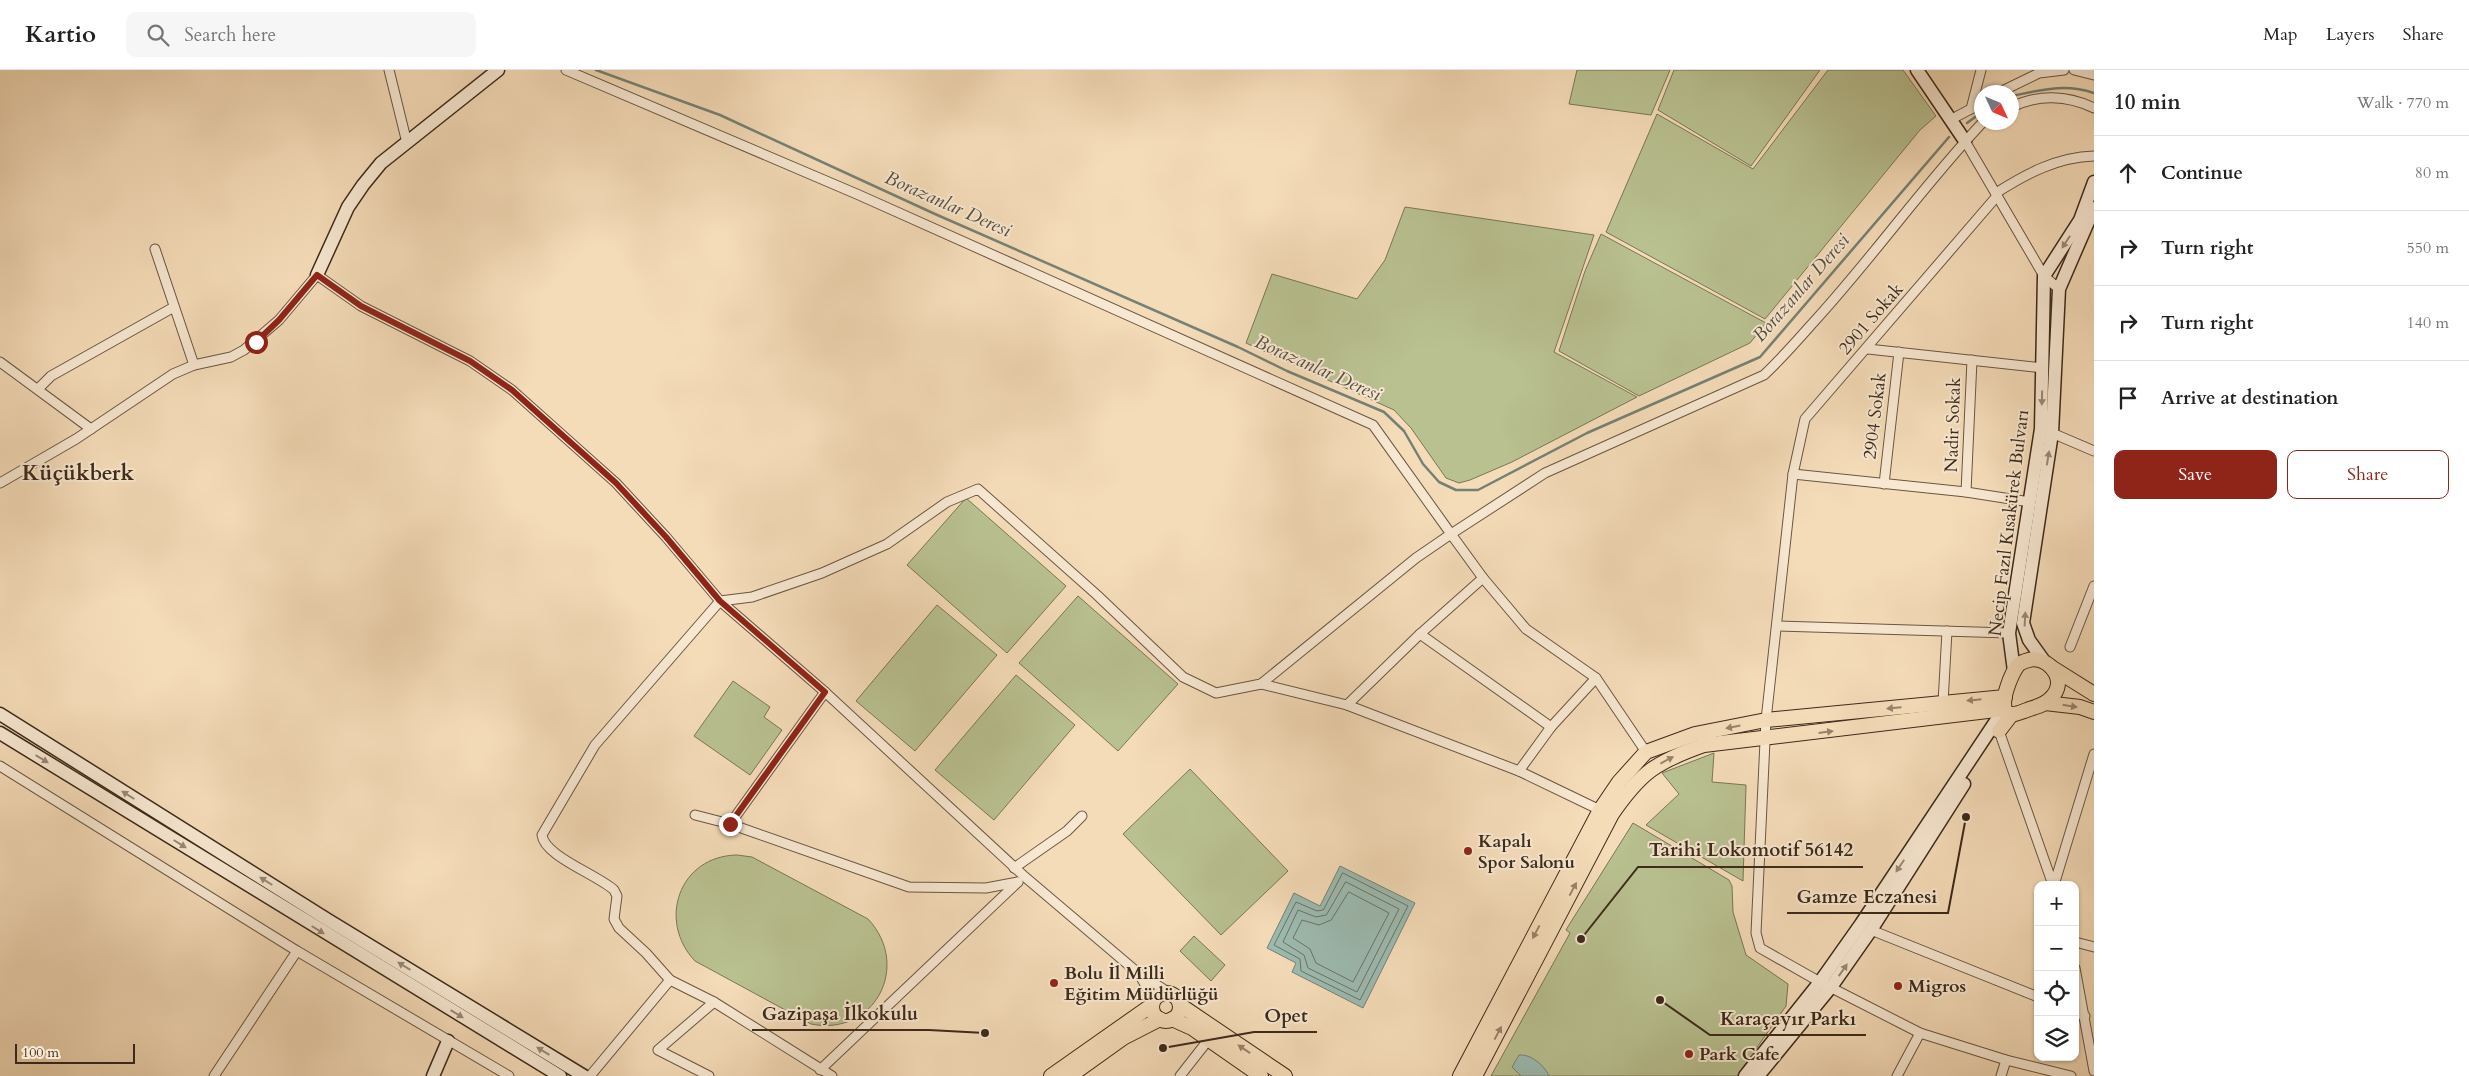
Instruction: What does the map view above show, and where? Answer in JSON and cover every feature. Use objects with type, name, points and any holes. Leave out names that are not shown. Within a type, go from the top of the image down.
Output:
[{"type":"main road","points":[[317,275],[348,207],[381,163],[498,70]]},
{"type":"main road","points":[[1917,70],[1952,119],[1965,141]]},
{"type":"main road","points":[[2044,276],[2080,220],[2094,182]]},
{"type":"main road","name":"Necip Fazıl Kısakürek Bulvarı","points":[[2048,664],[2029,640],[2023,623],[2052,433],[2059,289],[2094,208]]},
{"type":"main road","name":"Necip Fazıl Kısakürek Bulvarı","points":[[2014,671],[2009,633],[2041,429],[2044,276]]},
{"type":"main road","points":[[1745,1076],[1871,930],[1999,731],[2007,707],[2014,671],[2026,660],[2034,659],[2048,664],[2094,694]]},
{"type":"main road","points":[[2045,702],[2053,696],[2058,683],[2057,676],[2048,664]]},
{"type":"main road","points":[[1475,1076],[1612,814],[1633,784],[1654,767],[1678,754],[1704,745],[1766,739],[2045,702],[2080,707],[2094,712]]},
{"type":"main road","points":[[1460,1076],[1600,810],[1619,782],[1646,752],[1694,734],[1766,720],[1943,703],[2007,707]]},
{"type":"main road","points":[[1758,1076],[1825,985],[1861,924],[2007,707]]},
{"type":"main road","points":[[0,714],[328,920],[584,1076]]},
{"type":"main road","points":[[0,733],[560,1076]]},
{"type":"main road","points":[[1051,1076],[1153,1003],[1162,994],[1176,1000],[1285,1076]]},
{"type":"main road","points":[[1070,1076],[1123,1038],[1178,1014],[1176,1000]]},
{"type":"main road","points":[[1153,1003],[1153,1012],[1208,1039],[1261,1076]]},
{"type":"main road","points":[[433,1076],[448,1041]]},
{"type":"street","points":[[389,70],[407,143]]},
{"type":"street","points":[[566,70],[868,199],[1373,425],[1483,578],[1526,629],[1596,678],[1646,752]]},
{"type":"street","points":[[1971,109],[1981,70]]},
{"type":"street","points":[[2014,85],[2039,73],[2064,70]]},
{"type":"street","points":[[2074,70],[2094,75]]},
{"type":"street","points":[[2019,104],[2028,99],[2059,97],[2094,108]]},
{"type":"street","points":[[1952,119],[1974,107]]},
{"type":"street","points":[[1260,684],[1416,558],[1545,473],[1764,374],[1781,360],[1846,287],[1975,130]]},
{"type":"street","points":[[1965,141],[2044,276],[2059,289]]},
{"type":"street","name":"2901 Sokak","points":[[2071,1076],[2006,1060],[1920,1033],[1825,985],[1760,948],[1756,933],[1766,720],[1794,474],[1805,419],[1868,349],[1996,194],[2034,170],[2050,164],[2094,156]]},
{"type":"street","points":[[155,249],[194,365]]},
{"type":"street","points":[[0,483],[91,429],[156,384],[194,365],[231,357],[256,342],[285,314],[317,275],[361,306],[470,361],[512,390],[616,483],[666,537],[720,601],[825,692],[1014,868],[1022,880],[1137,972],[1176,1000]]},
{"type":"street","points":[[38,389],[51,376],[174,307]]},
{"type":"street","points":[[1868,349],[2043,368]]},
{"type":"street","name":"2904 Sokak","points":[[1884,484],[1899,352]]},
{"type":"street","name":"Nadir Sokak","points":[[1966,492],[1972,360]]},
{"type":"street","points":[[0,362],[91,429]]},
{"type":"street","points":[[2052,433],[2094,451]]},
{"type":"street","points":[[1794,474],[1966,492],[2030,502]]},
{"type":"street","points":[[832,1076],[714,1002],[670,980],[646,953],[618,928],[614,919],[617,896],[614,890],[550,850],[542,840],[542,835],[595,745],[720,601],[752,597],[822,573],[887,544],[947,502],[978,488],[1097,595],[1183,677],[1216,693],[1260,684],[1347,705],[1519,771],[1600,810]]},
{"type":"street","points":[[1347,705],[1420,634],[1483,578]]},
{"type":"street","points":[[2070,647],[2094,586]]},
{"type":"street","points":[[1776,626],[2009,633]]},
{"type":"street","points":[[1943,703],[1947,631]]},
{"type":"street","points":[[1420,634],[1552,727]]},
{"type":"street","points":[[1519,771],[1552,727],[1596,678]]},
{"type":"street","points":[[730,824],[825,692]]},
{"type":"street","points":[[1999,731],[2052,881]]},
{"type":"street","points":[[2054,881],[2094,754]]},
{"type":"street","points":[[0,766],[296,951],[509,1076]]},
{"type":"street","points":[[695,815],[730,824],[909,887],[986,888],[1022,880]]},
{"type":"street","points":[[1014,868],[1067,831],[1082,816]]},
{"type":"street","points":[[820,1070],[1022,880]]},
{"type":"street","points":[[1871,930],[2034,995]]},
{"type":"street","points":[[2079,943],[2094,947]]},
{"type":"street","points":[[214,1076],[296,951]]},
{"type":"street","points":[[2076,971],[2094,1071]]},
{"type":"street","points":[[1137,972],[1153,1003]]},
{"type":"street","points":[[590,1076],[670,980]]},
{"type":"street","points":[[709,1076],[658,1050],[714,1002]]},
{"type":"street","points":[[2079,1014],[2085,1016]]},
{"type":"street","points":[[1897,1076],[1920,1033]]},
{"type":"street","points":[[1180,1076],[1208,1039]]},
{"type":"street","points":[[2001,1076],[2006,1060]]},
{"type":"green space","points":[[1577,70],[1670,70],[1651,115],[1569,104]]},
{"type":"green space","points":[[1674,70],[1820,70],[1751,166],[1658,110]]},
{"type":"green space","points":[[1828,70],[1903,70],[1936,116],[1920,130],[1765,319],[1606,232],[1657,114],[1753,169]]},
{"type":"green space","points":[[1405,207],[1594,235],[1554,352],[1637,397],[1512,462],[1459,483],[1446,478],[1411,428],[1394,410],[1246,343],[1272,274],[1357,299],[1385,260]]},
{"type":"green space","points":[[1601,234],[1766,323],[1750,343],[1639,396],[1559,351],[1585,271]]},
{"type":"green space","points":[[966,498],[1066,586],[1007,653],[907,565]]},
{"type":"green space","points":[[1078,596],[1178,684],[1118,751],[1019,663]]},
{"type":"green space","points":[[937,605],[997,655],[915,751],[856,701]]},
{"type":"green space","points":[[1016,675],[1075,725],[994,820],[935,770]]},
{"type":"green space","points":[[733,681],[770,707],[764,717],[782,730],[750,775],[694,736]]},
{"type":"green space","points":[[1714,753],[1712,782],[1746,785],[1743,881],[1646,825],[1679,794],[1662,773]]},
{"type":"green space","points":[[1190,769],[1288,871],[1221,935],[1123,834]]},
{"type":"green space","points":[[1633,823],[1729,880],[1732,886],[1733,912],[1746,955],[1788,984],[1786,1006],[1737,1076],[1491,1076],[1570,933],[1566,930]]},
{"type":"green space","points":[[737,855],[752,857],[868,919],[881,938],[887,957],[886,976],[880,994],[868,1009],[853,1020],[833,1025],[811,1024],[695,961],[684,945],[677,928],[676,910],[680,893],[688,878],[701,866],[717,858]]},
{"type":"green space","points":[[1194,936],[1225,965],[1211,981],[1180,951]]},
{"type":"water","points":[[1340,866],[1415,903],[1363,1008],[1292,972],[1296,963],[1267,948],[1294,893],[1320,906]]},
{"type":"water","points":[[1519,1055],[1528,1056],[1537,1061],[1549,1076],[1521,1076],[1512,1067]]},
{"type":"waterway","name":"Borazanlar Deresi","points":[[596,70],[720,115],[935,214],[1238,347],[1287,371],[1384,412],[1404,431],[1423,464],[1439,482],[1456,490],[1478,490],[1587,433],[1760,357],[1949,137]]},
{"type":"waterway","name":"Borazanlar Deresi","points":[[2019,95],[2063,88],[2073,88],[2094,93]]},
{"type":"waterway","name":"Borazanlar Deresi","points":[[1967,123],[1974,118]]},
{"type":"place","name":"Gamze Eczanesi","points":[[1966,817]]},
{"type":"place","name":"Kapalı Spor Salonu","points":[[1468,851]]},
{"type":"place","name":"Tarihi Lokomotif 56142","points":[[1581,939]]},
{"type":"place","name":"Bolu İl Milli Eğitim Müdürlüğü","points":[[1054,983]]},
{"type":"place","name":"Migros","points":[[1898,986]]},
{"type":"place","name":"Karaçayır Parkı","points":[[1660,1000]]},
{"type":"place","name":"Gazipaşa İlkokulu","points":[[985,1033]]},
{"type":"place","name":"Opet","points":[[1163,1048]]},
{"type":"place","name":"Park Cafe","points":[[1689,1054]]},
{"type":"district","name":"Küçükberk","points":[[78,473]]},
{"type":"route","points":[[256,342],[290,308],[317,275],[361,306],[470,361],[493,375],[616,483],[666,537],[720,601],[825,692],[749,794],[730,824]]}]
